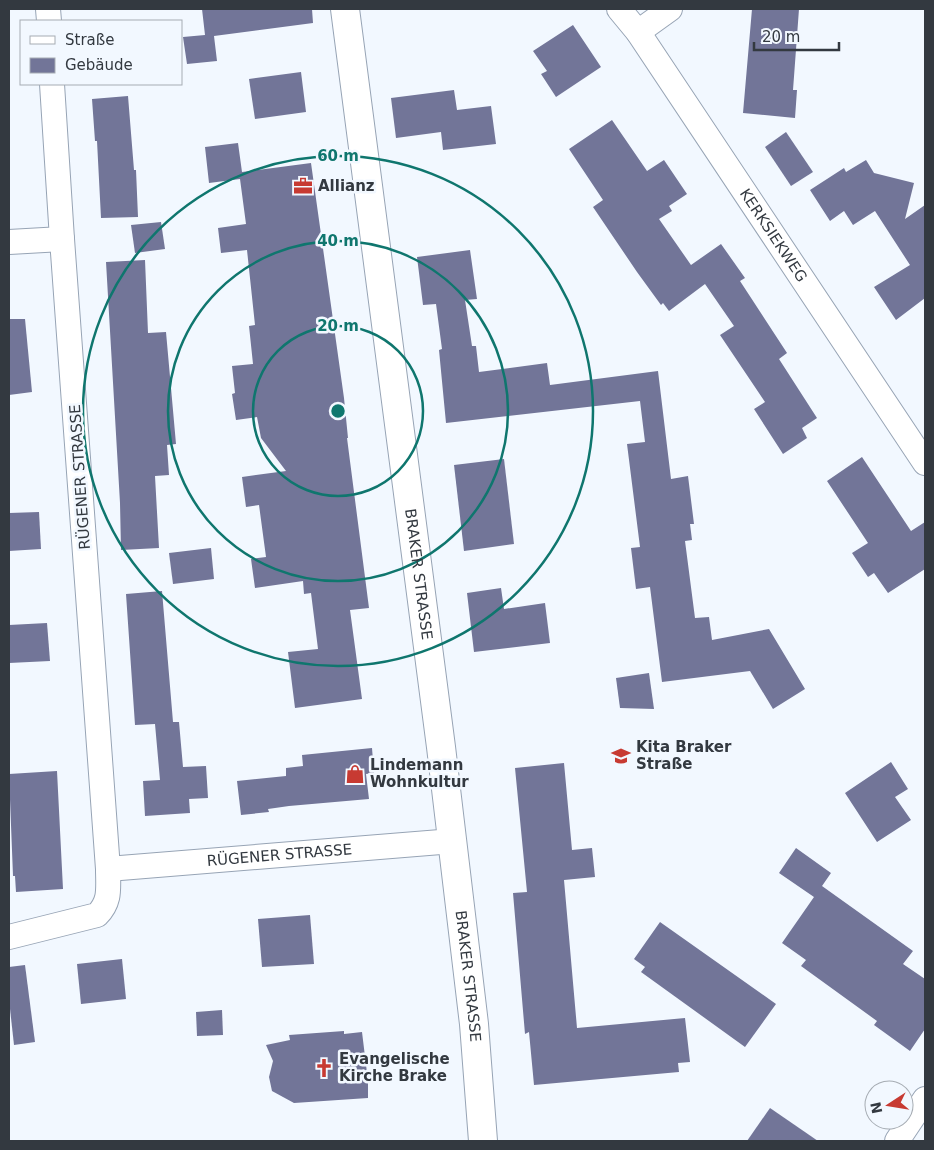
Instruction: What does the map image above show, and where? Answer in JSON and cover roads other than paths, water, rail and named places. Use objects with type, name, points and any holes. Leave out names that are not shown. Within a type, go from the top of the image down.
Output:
[{"type":"main road","name":"BRAKER STRASSE","points":[[345,9],[452,841],[474,1024],[483,1141]]},
{"type":"street","name":"KERKSIEKWEG","points":[[619,9],[638,32],[925,462]]},
{"type":"street","points":[[638,32],[670,9]]},
{"type":"street","name":"RÜGENER STRASSE","points":[[9,937],[97,915],[104,908],[108,896],[108,869],[52,85]]},
{"type":"street","points":[[9,242],[62,239]]},
{"type":"street","name":"RÜGENER STRASSE","points":[[108,869],[452,841]]},
{"type":"street","points":[[897,1141],[925,1099]]},
{"type":"place","name":"Allianz","points":[[303,186]]},
{"type":"place","name":"Kita Braker Straße","points":[[621,756]]},
{"type":"place","name":"Lindemann Wohnkultur","points":[[355,774]]},
{"type":"place","name":"Evangelische Kirche Brake","points":[[324,1068]]}]
